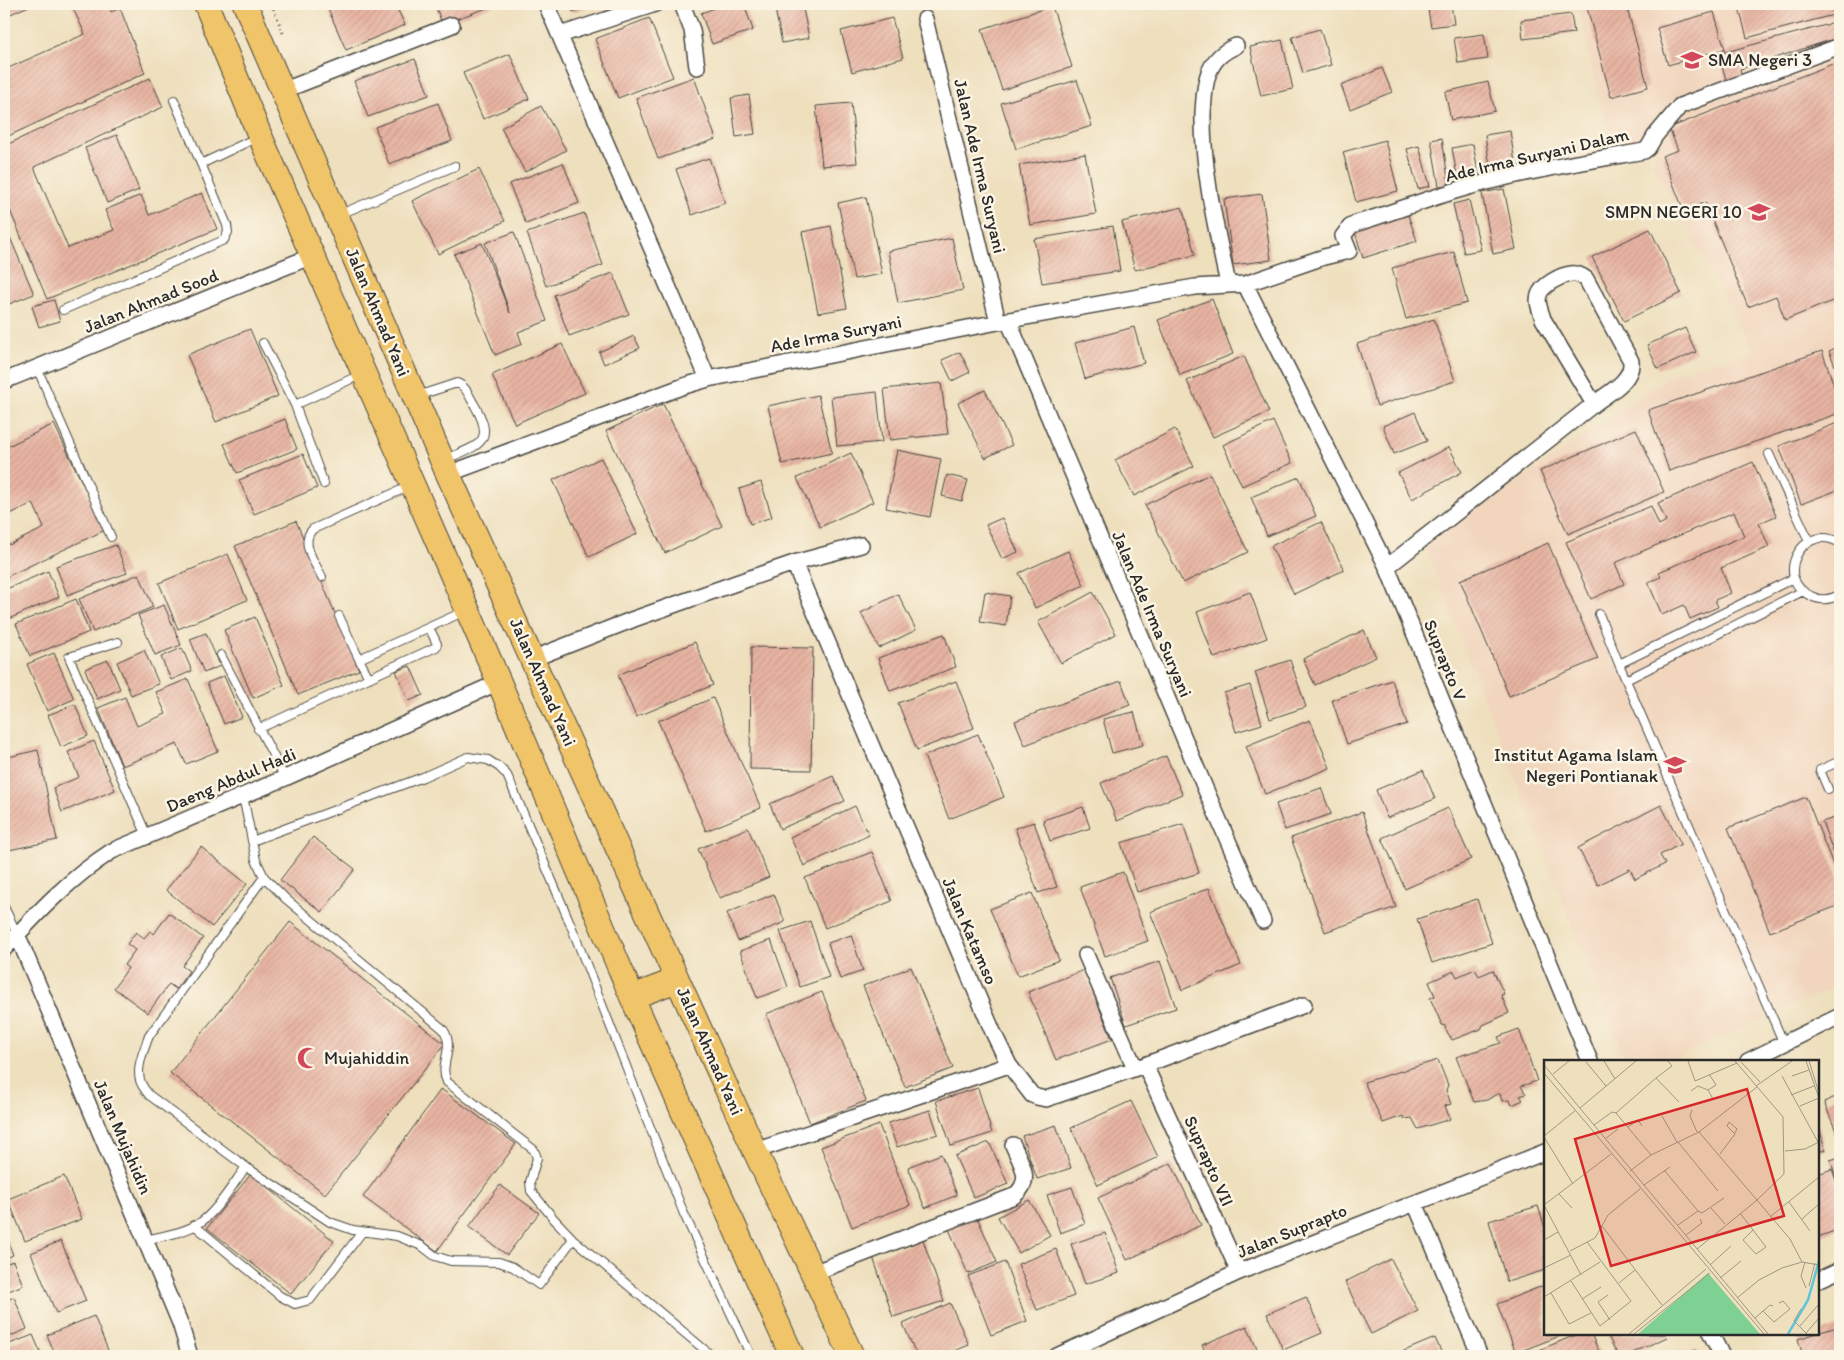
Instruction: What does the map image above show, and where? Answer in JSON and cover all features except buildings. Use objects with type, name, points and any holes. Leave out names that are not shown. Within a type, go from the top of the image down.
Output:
[{"type":"main road","points":[[206,4],[260,136],[467,610],[632,997],[792,1356]]},
{"type":"main road","name":"Jalan Ahmad Yani","points":[[244,4],[445,467],[755,1151],[852,1356]]},
{"type":"main road","points":[[248,105],[282,91]]},
{"type":"main road","points":[[632,997],[677,980]]},
{"type":"street","points":[[546,4],[708,379]]},
{"type":"street","points":[[560,35],[655,4]]},
{"type":"street","points":[[682,4],[692,30],[697,67]]},
{"type":"street","name":"Jalan Ade Irma Suryani","points":[[925,20],[1003,321],[1263,921]]},
{"type":"street","points":[[282,91],[452,25]]},
{"type":"street","points":[[1228,284],[1209,187],[1203,135],[1204,101],[1208,75],[1212,66],[1218,56],[1236,46]]},
{"type":"street","name":"Ade Irma Suryani Dalam","points":[[1245,284],[1324,257],[1349,251],[1343,236],[1350,227],[1458,190],[1503,178],[1592,159],[1644,151],[1680,106],[1840,46]]},
{"type":"street","name":"Jalan Ahmad Sood","points":[[4,381],[312,256]]},
{"type":"street","points":[[1387,567],[1626,379],[1631,370],[1631,361],[1586,278],[1571,274],[1549,283],[1543,288],[1539,297],[1539,307],[1543,319],[1594,404]]},
{"type":"street","name":"Ade Irma Suryani","points":[[445,467],[708,379],[1003,321],[1195,287],[1245,284]]},
{"type":"street","name":"Suprapto V","points":[[1245,284],[1387,567],[1590,1060]]},
{"type":"street","points":[[532,659],[634,619],[794,563],[861,545]]},
{"type":"street","name":"Jalan Katamso","points":[[794,563],[992,1032],[1009,1065],[1028,1090],[1036,1097],[1042,1099],[1052,1098],[1140,1067]]},
{"type":"street","name":"Daeng Abdul Hadi","points":[[4,949],[52,898],[92,863],[112,851],[285,778],[498,682]]},
{"type":"street","name":"Jalan Mujahidin","points":[[17,934],[180,1323],[190,1356]]},
{"type":"street","name":"Suprapto VII","points":[[1086,955],[1239,1272]]},
{"type":"street","points":[[1140,1067],[1304,1005]]},
{"type":"street","points":[[1750,1060],[1840,1016]]},
{"type":"street","points":[[755,1151],[1009,1065]]},
{"type":"street","points":[[813,1273],[1014,1196],[1024,1186],[1026,1177],[1014,1145]]},
{"type":"street","name":"Jalan Suprapto","points":[[1057,1356],[1239,1272],[1544,1152]]},
{"type":"street","points":[[1414,1203],[1480,1356]]},
{"type":"street","points":[[1819,1280],[1840,1270]]},
{"type":"street","points":[[1712,1335],[1722,1356]]},
{"type":"lane","points":[[63,310],[224,240],[228,232],[227,226],[174,100]]},
{"type":"lane","points":[[201,164],[260,136]]},
{"type":"lane","points":[[337,216],[455,166]]},
{"type":"lane","points":[[263,344],[295,405],[324,484]]},
{"type":"lane","points":[[37,368],[111,537]]},
{"type":"lane","points":[[295,405],[363,374]]},
{"type":"lane","points":[[415,397],[457,383],[462,385],[479,412],[486,430],[482,442],[445,467]]},
{"type":"lane","points":[[1769,454],[1809,541]]},
{"type":"lane","points":[[322,577],[306,542],[309,533],[313,529],[412,486]]},
{"type":"lane","points":[[1840,543],[1829,538],[1809,541],[1795,557],[1793,564],[1794,578],[1803,591],[1817,598],[1840,597]]},
{"type":"lane","points":[[1619,664],[1794,578]]},
{"type":"lane","points":[[1626,680],[1803,591]]},
{"type":"lane","points":[[359,659],[467,610]]},
{"type":"lane","points":[[1599,614],[1784,1044]]},
{"type":"lane","points":[[339,616],[369,678]]},
{"type":"lane","points":[[258,729],[436,647],[437,644],[429,627]]},
{"type":"lane","points":[[118,642],[69,657],[147,836]]},
{"type":"lane","points":[[221,655],[285,778]]},
{"type":"lane","points":[[252,840],[423,778],[468,757],[488,760],[507,775],[570,923],[684,1214],[752,1356]]},
{"type":"lane","points":[[1828,789],[1820,770],[1840,761]]},
{"type":"lane","points":[[243,796],[256,860],[264,877],[286,899],[444,1029],[448,1036],[448,1058],[444,1068],[444,1076],[447,1082],[534,1150],[537,1158],[530,1182],[531,1191],[554,1220],[712,1356]]},
{"type":"lane","points":[[264,877],[150,1036],[140,1067],[140,1079],[149,1095],[246,1167],[342,1228],[397,1236],[422,1246],[436,1256],[451,1261],[499,1262],[513,1267],[539,1285],[574,1239]]},
{"type":"lane","points":[[4,907],[17,934]]},
{"type":"lane","points":[[145,1240],[194,1225],[209,1214],[246,1167]]},
{"type":"lane","points":[[194,1225],[280,1296],[296,1304],[310,1300],[362,1232]]},
{"type":"shaded area","name":"SMA Negeri 3","points":[[1577,4],[1840,4],[1840,42],[1676,102],[1642,142],[1611,144]]},
{"type":"shaded area","name":"Institut Agama Islam Negeri Pontianak","points":[[1840,53],[1840,984],[1669,1060],[1625,1060],[1425,546],[1675,373],[1753,352],[1653,164],[1659,137],[1688,109]]},
{"type":"place","name":"SMA Negeri 3","points":[[1692,60]]},
{"type":"place","name":"SMPN NEGERI 10","points":[[1759,212]]},
{"type":"place","name":"Institut Agama Islam Negeri Pontianak","points":[[1675,765]]},
{"type":"place","name":"Mujahiddin","points":[[308,1058]]}]
